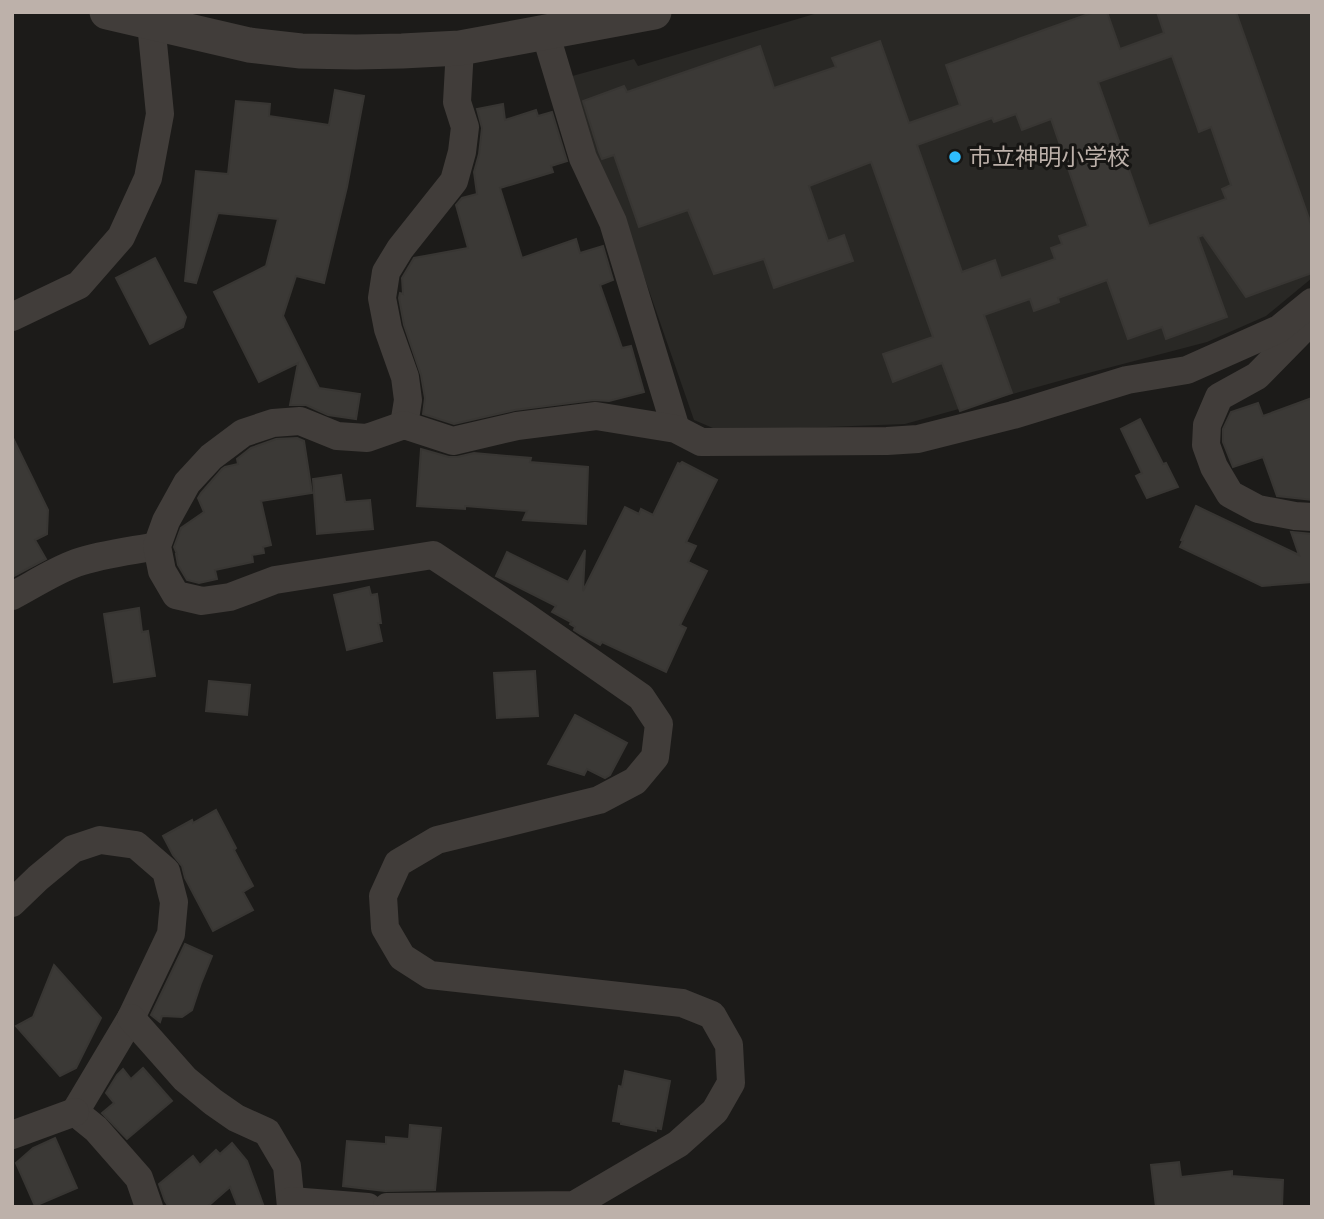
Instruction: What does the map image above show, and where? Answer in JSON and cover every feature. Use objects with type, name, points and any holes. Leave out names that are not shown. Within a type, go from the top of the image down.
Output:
[{"type":"street","points":[[107,12],[248,45],[301,51],[460,48],[545,32],[604,17],[654,12]]},
{"type":"street","points":[[12,317],[79,285],[121,237],[148,178],[160,114],[151,23]]},
{"type":"street","points":[[545,32],[583,158],[614,222],[676,429]]},
{"type":"street","points":[[404,425],[408,400],[405,377],[388,329],[382,298],[386,272],[400,249],[454,181],[465,127],[457,102],[460,48]]},
{"type":"street","points":[[387,1207],[574,1205],[678,1144],[715,1111],[732,1083],[729,1045],[712,1015],[682,1003],[430,975],[402,957],[385,928],[383,896],[398,863],[438,840],[599,800],[635,781],[655,757],[659,724],[641,697],[433,555],[275,580],[230,597],[202,601],[176,595],[162,571],[158,546],[166,522],[187,484],[211,457],[243,433],[273,423],[300,421],[337,436],[367,438],[404,425],[453,441],[517,426],[596,416],[676,429],[701,442],[918,439],[1013,415],[1127,380],[1187,370],[1279,330],[1312,302]]},
{"type":"street","points":[[1312,320],[1257,376],[1219,397],[1207,425],[1206,445],[1214,467],[1230,494],[1258,509],[1312,517]]},
{"type":"street","points":[[12,596],[53,573],[78,563],[158,546]]},
{"type":"street","points":[[12,903],[73,849],[100,840],[136,845],[166,871],[174,902],[172,934],[131,1018],[75,1112],[12,1135]]},
{"type":"street","points":[[131,1018],[194,1087],[236,1118],[267,1132],[287,1166],[291,1204],[368,1207]]},
{"type":"street","points":[[75,1112],[96,1129],[139,1178],[149,1207]]},
{"type":"shaded area","name":"市立神明小学校","points":[[821,12],[1312,12],[1312,278],[1266,316],[1207,342],[905,424],[720,431],[694,420],[630,236],[565,78],[634,59],[638,66]]},
{"type":"building","points":[[1094,12],[1107,12],[1120,49],[1164,33],[1157,12],[1236,12],[1312,227],[1312,273],[1246,297],[1203,235],[1198,237],[1227,317],[1166,339],[1162,327],[1128,339],[1107,280],[1058,298],[1059,302],[1034,311],[1030,299],[984,315],[1012,393],[960,411],[942,363],[893,382],[883,354],[933,337],[871,162],[809,186],[828,241],[844,235],[853,261],[774,288],[764,259],[714,274],[688,210],[639,227],[614,155],[602,159],[583,101],[624,86],[627,92],[760,46],[774,88],[836,67],[832,58],[880,41],[909,123],[960,105],[946,65]],"holes":[[[1172,56],[1199,132],[1211,127],[1231,185],[1222,189],[1226,199],[1149,226],[1098,82]],[[1016,114],[1022,130],[1051,119],[1088,226],[1059,236],[1062,244],[1051,248],[1055,259],[1001,278],[995,260],[962,272],[917,145],[992,118],[994,122]]]},
{"type":"building","points":[[335,90],[364,96],[347,187],[324,283],[296,276],[283,316],[319,388],[360,394],[356,419],[328,415],[306,405],[290,405],[298,363],[259,382],[214,292],[266,266],[278,219],[218,213],[196,283],[185,281],[196,171],[228,174],[236,101],[270,104],[269,116],[329,125]]},
{"type":"building","points":[[503,104],[505,120],[536,110],[538,116],[552,112],[567,161],[551,166],[553,172],[500,188],[522,258],[576,239],[580,253],[603,246],[613,280],[600,285],[622,348],[631,346],[644,392],[609,401],[594,400],[515,410],[454,424],[423,414],[425,398],[421,375],[404,325],[399,298],[400,293],[403,294],[402,278],[414,258],[468,248],[456,205],[462,198],[477,194],[474,172],[482,128],[477,109]]},
{"type":"building","points":[[155,258],[186,317],[183,327],[150,344],[116,278]]},
{"type":"building","points":[[1312,398],[1312,500],[1277,496],[1263,457],[1233,467],[1223,442],[1223,429],[1231,412],[1258,403],[1263,416]]},
{"type":"building","points":[[1140,419],[1178,487],[1147,498],[1136,476],[1142,473],[1121,429]]},
{"type":"building","points":[[12,436],[48,510],[47,534],[35,540],[46,559],[12,577]]},
{"type":"building","points":[[297,438],[304,441],[312,493],[261,501],[271,545],[263,547],[264,553],[252,555],[253,562],[215,570],[217,579],[199,583],[187,580],[178,565],[174,547],[181,528],[204,512],[198,498],[201,493],[222,469],[238,464],[237,459],[251,448],[276,439]]},
{"type":"building","points":[[421,449],[449,457],[474,453],[531,458],[530,462],[588,467],[586,524],[523,520],[527,511],[465,506],[465,509],[417,506]]},
{"type":"building","points":[[682,462],[717,480],[686,542],[696,546],[688,562],[707,571],[680,625],[686,628],[666,672],[580,634],[574,630],[571,622],[552,612],[556,606],[496,576],[507,552],[568,582],[585,550],[583,591],[625,507],[639,514],[641,509],[653,515],[678,463]]},
{"type":"building","points":[[341,475],[345,502],[370,500],[373,529],[317,534],[313,479]]},
{"type":"building","points":[[1196,506],[1299,555],[1291,532],[1312,534],[1312,582],[1262,586],[1180,547]]},
{"type":"building","points":[[369,587],[371,595],[377,594],[382,641],[347,650],[334,595]]},
{"type":"building","points":[[139,608],[142,632],[148,631],[155,676],[114,682],[104,614]]},
{"type":"building","points":[[535,671],[538,716],[497,718],[494,673]]},
{"type":"building","points":[[209,681],[250,685],[247,715],[206,711]]},
{"type":"building","points":[[575,715],[627,743],[610,775],[605,778],[587,769],[584,775],[548,764]]},
{"type":"building","points":[[216,810],[253,886],[243,892],[253,910],[213,931],[185,878],[182,866],[163,836]]},
{"type":"building","points":[[185,944],[212,956],[192,1010],[182,1017],[162,1016],[160,1022],[151,1015]]},
{"type":"building","points":[[54,965],[101,1018],[76,1068],[60,1076],[16,1026],[33,1017]]},
{"type":"building","points":[[143,1068],[172,1101],[127,1139],[102,1113],[114,1103],[106,1093],[123,1069],[131,1079]]},
{"type":"building","points":[[625,1071],[670,1081],[661,1129],[656,1128],[656,1131],[613,1121],[619,1086],[622,1087]]},
{"type":"building","points":[[410,1125],[441,1128],[435,1190],[385,1191],[343,1186],[347,1141],[386,1144],[386,1137],[409,1139]]},
{"type":"building","points":[[55,1138],[77,1188],[35,1206],[16,1163],[33,1148]]},
{"type":"building","points":[[232,1143],[247,1161],[264,1207],[238,1207],[230,1187],[207,1207],[169,1207],[159,1184],[193,1156],[200,1165],[216,1150],[220,1154]]},
{"type":"building","points":[[1179,1162],[1181,1177],[1232,1171],[1232,1176],[1283,1180],[1282,1207],[1156,1207],[1151,1165]]},
{"type":"place","name":"市立神明小学校","points":[[955,157]]}]
